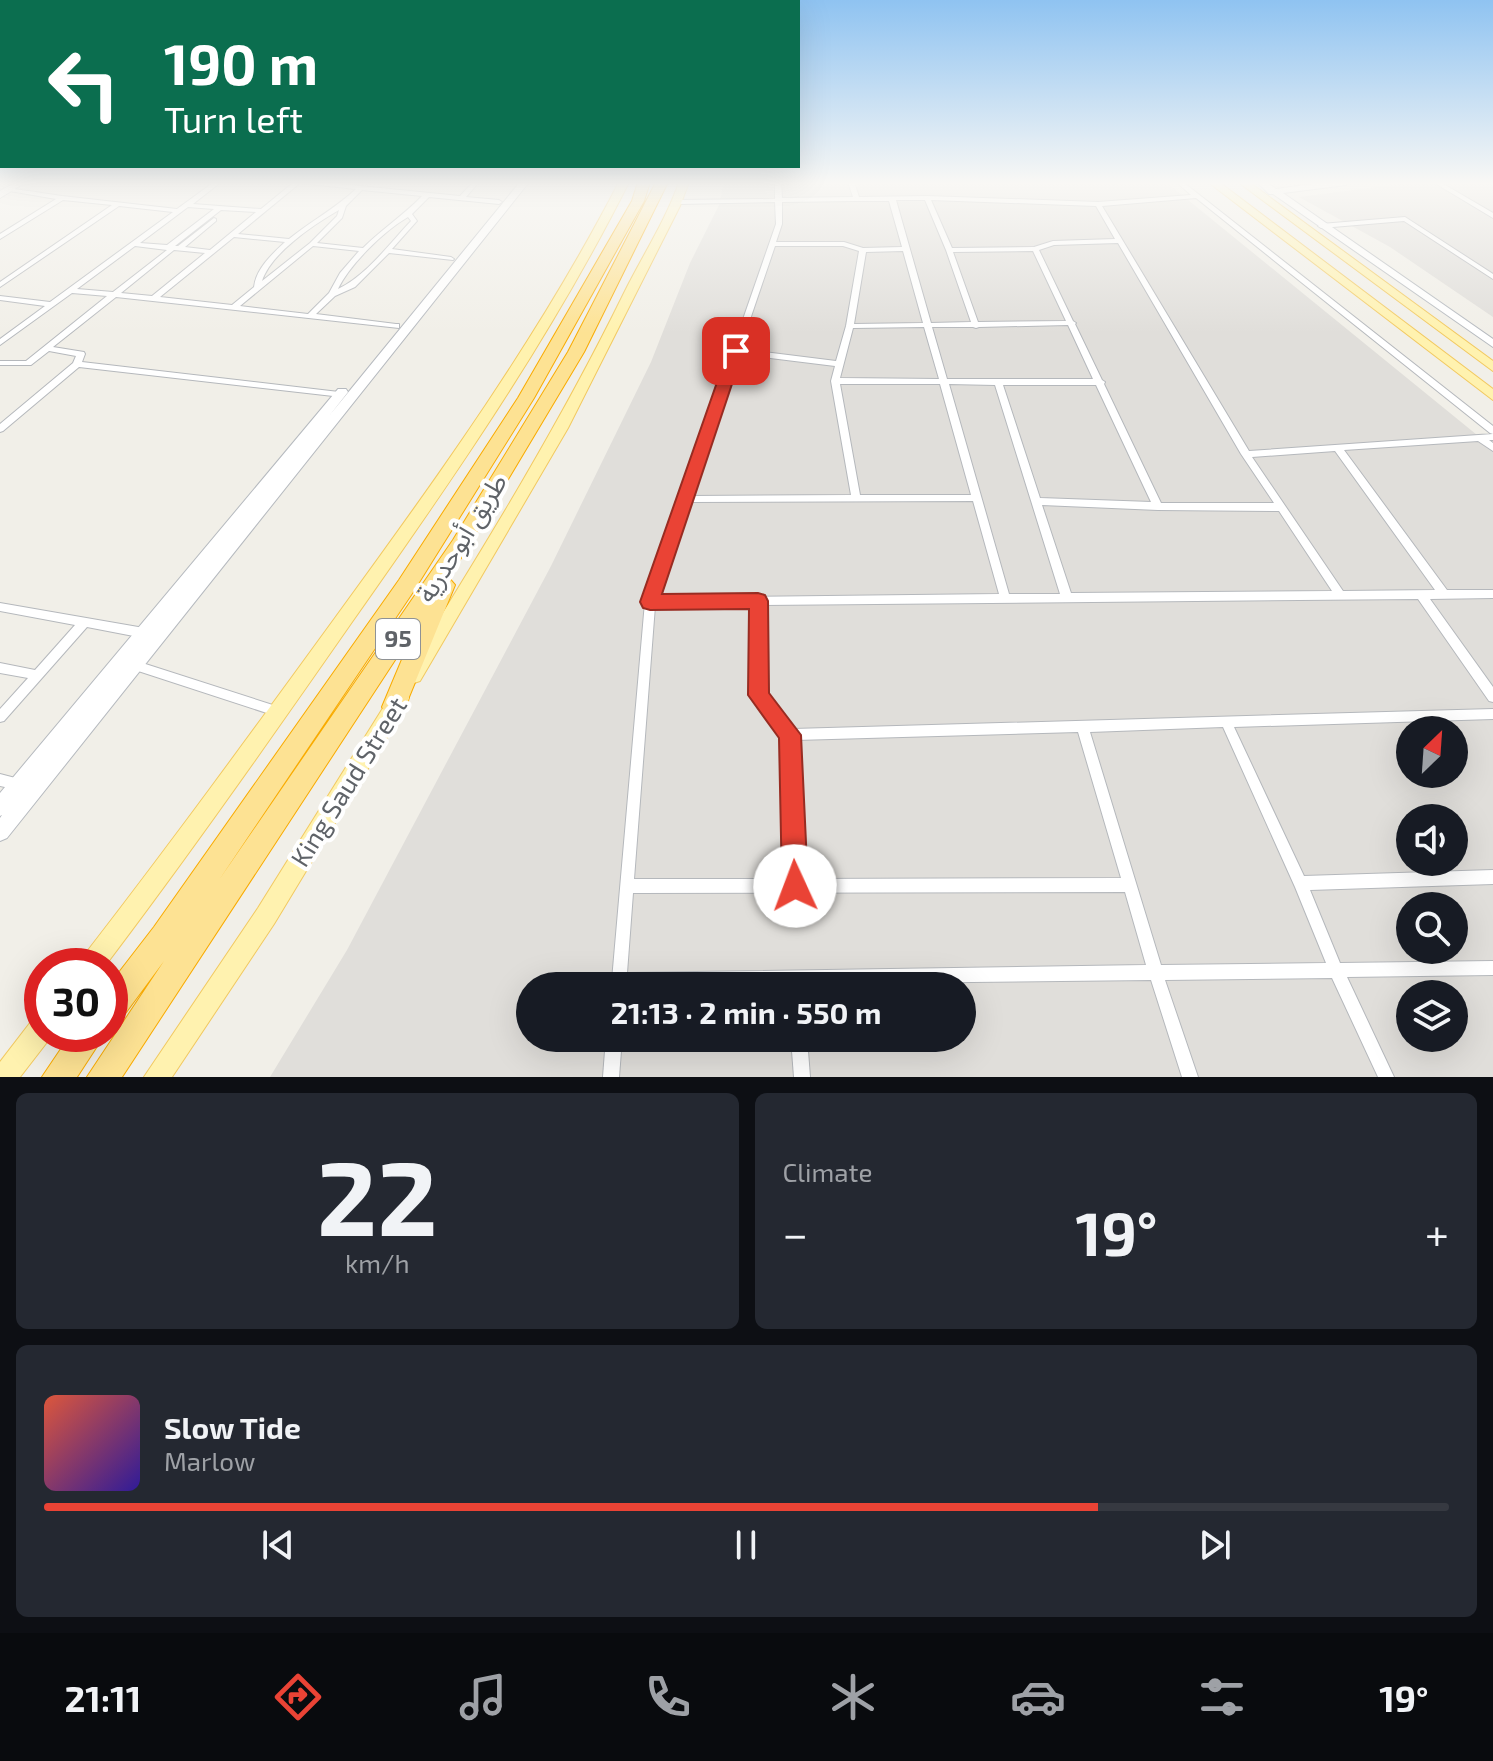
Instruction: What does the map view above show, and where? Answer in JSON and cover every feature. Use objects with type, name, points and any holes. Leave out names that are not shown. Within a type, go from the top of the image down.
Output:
[{"type":"highway","name":"طريق أبوحدرية","points":[[128,984],[164,937],[406,586],[526,398],[620,232]]},
{"type":"highway","name":"طريق أبوحدرية","points":[[103,1077],[460,545],[576,352],[637,232]]},
{"type":"highway","points":[[394,707],[460,545]]},
{"type":"highway","points":[[58,1077],[77,1052]]},
{"type":"main road","points":[[104,948],[181,849],[460,454],[558,303],[597,232]]},
{"type":"main road","name":"King Saud Street","points":[[157,1077],[266,916],[490,552],[594,368],[662,232]]},
{"type":"main road","points":[[1279,232],[1493,396]]},
{"type":"main road","points":[[1307,232],[1327,244]]},
{"type":"main road","points":[[1311,232],[1493,367]]},
{"type":"main road","points":[[4,1077],[24,1051]]},
{"type":"street","points":[[0,285],[77,232]]},
{"type":"street","points":[[0,343],[150,232]]},
{"type":"street","points":[[173,248],[191,232]]},
{"type":"street","points":[[0,363],[28,363],[195,232]]},
{"type":"street","points":[[154,298],[236,232]]},
{"type":"street","points":[[257,286],[256,277],[302,232]]},
{"type":"street","points":[[312,232],[323,234]]},
{"type":"street","points":[[332,294],[334,284],[384,232]]},
{"type":"street","points":[[310,316],[332,294],[352,285],[404,232]]},
{"type":"street","points":[[0,807],[474,232]]},
{"type":"street","points":[[0,832],[484,232]]},
{"type":"street","points":[[620,972],[650,602],[776,232]]},
{"type":"street","points":[[901,232],[1005,598]]},
{"type":"street","points":[[941,232],[976,326]]},
{"type":"street","points":[[1115,232],[1246,454],[1340,595]]},
{"type":"street","points":[[1243,232],[1493,431]]},
{"type":"street","points":[[1330,232],[1493,344]]},
{"type":"street","points":[[1425,232],[1493,277]]},
{"type":"street","points":[[234,307],[323,234]]},
{"type":"street","points":[[233,235],[292,241]]},
{"type":"street","points":[[377,239],[397,241]]},
{"type":"street","points":[[949,250],[1035,249],[1053,243],[1120,241]]},
{"type":"street","points":[[134,244],[212,252]]},
{"type":"street","points":[[312,244],[366,250]]},
{"type":"street","points":[[772,244],[844,244],[863,250],[906,249]]},
{"type":"street","points":[[1035,249],[1158,506]]},
{"type":"street","points":[[856,499],[835,381],[850,326],[863,250]]},
{"type":"street","points":[[388,251],[451,259]]},
{"type":"street","points":[[279,254],[298,256]]},
{"type":"street","points":[[355,261],[376,263]]},
{"type":"street","points":[[70,291],[396,326]]},
{"type":"street","points":[[0,298],[52,305]]},
{"type":"street","points":[[850,326],[928,328],[1072,323]]},
{"type":"street","points":[[0,429],[77,364],[81,354],[47,348]]},
{"type":"street","points":[[736,351],[839,364]]},
{"type":"street","points":[[77,364],[339,395]]},
{"type":"street","points":[[835,381],[1101,382]]},
{"type":"street","points":[[998,382],[1067,598]]},
{"type":"street","points":[[1246,454],[1493,437]]},
{"type":"street","points":[[1480,438],[1493,448]]},
{"type":"street","points":[[1337,447],[1444,594]]},
{"type":"street","points":[[685,499],[977,498]]},
{"type":"street","points":[[1036,501],[1281,507]]},
{"type":"street","points":[[1421,594],[1493,697]]},
{"type":"street","points":[[650,602],[1493,594]]},
{"type":"street","points":[[758,601],[758,695],[790,735],[795,886]]},
{"type":"street","points":[[0,607],[144,633]]},
{"type":"street","points":[[0,717],[85,622]]},
{"type":"street","points":[[133,665],[279,712]]},
{"type":"street","points":[[0,668],[38,675]]},
{"type":"street","points":[[790,735],[1493,714]]},
{"type":"street","points":[[1226,722],[1386,1077]]},
{"type":"street","points":[[1082,726],[1190,1077]]},
{"type":"street","points":[[0,780],[19,784]]},
{"type":"street","points":[[1300,883],[1493,877]]},
{"type":"street","points":[[627,886],[1129,885]]},
{"type":"street","points":[[976,978],[1493,968]]},
{"type":"street","points":[[611,1077],[613,1052]]},
{"type":"street","points":[[800,1052],[802,1077]]},
{"type":"shaded area","points":[[705,232],[1228,232],[1493,448],[1493,1077],[270,1077],[347,950],[551,566],[651,362]]},
{"type":"shaded area","points":[[1363,232],[1493,232],[1493,317]]},
{"type":"route","points":[[736,351],[650,602],[758,601],[758,695],[790,735],[795,886]]}]
